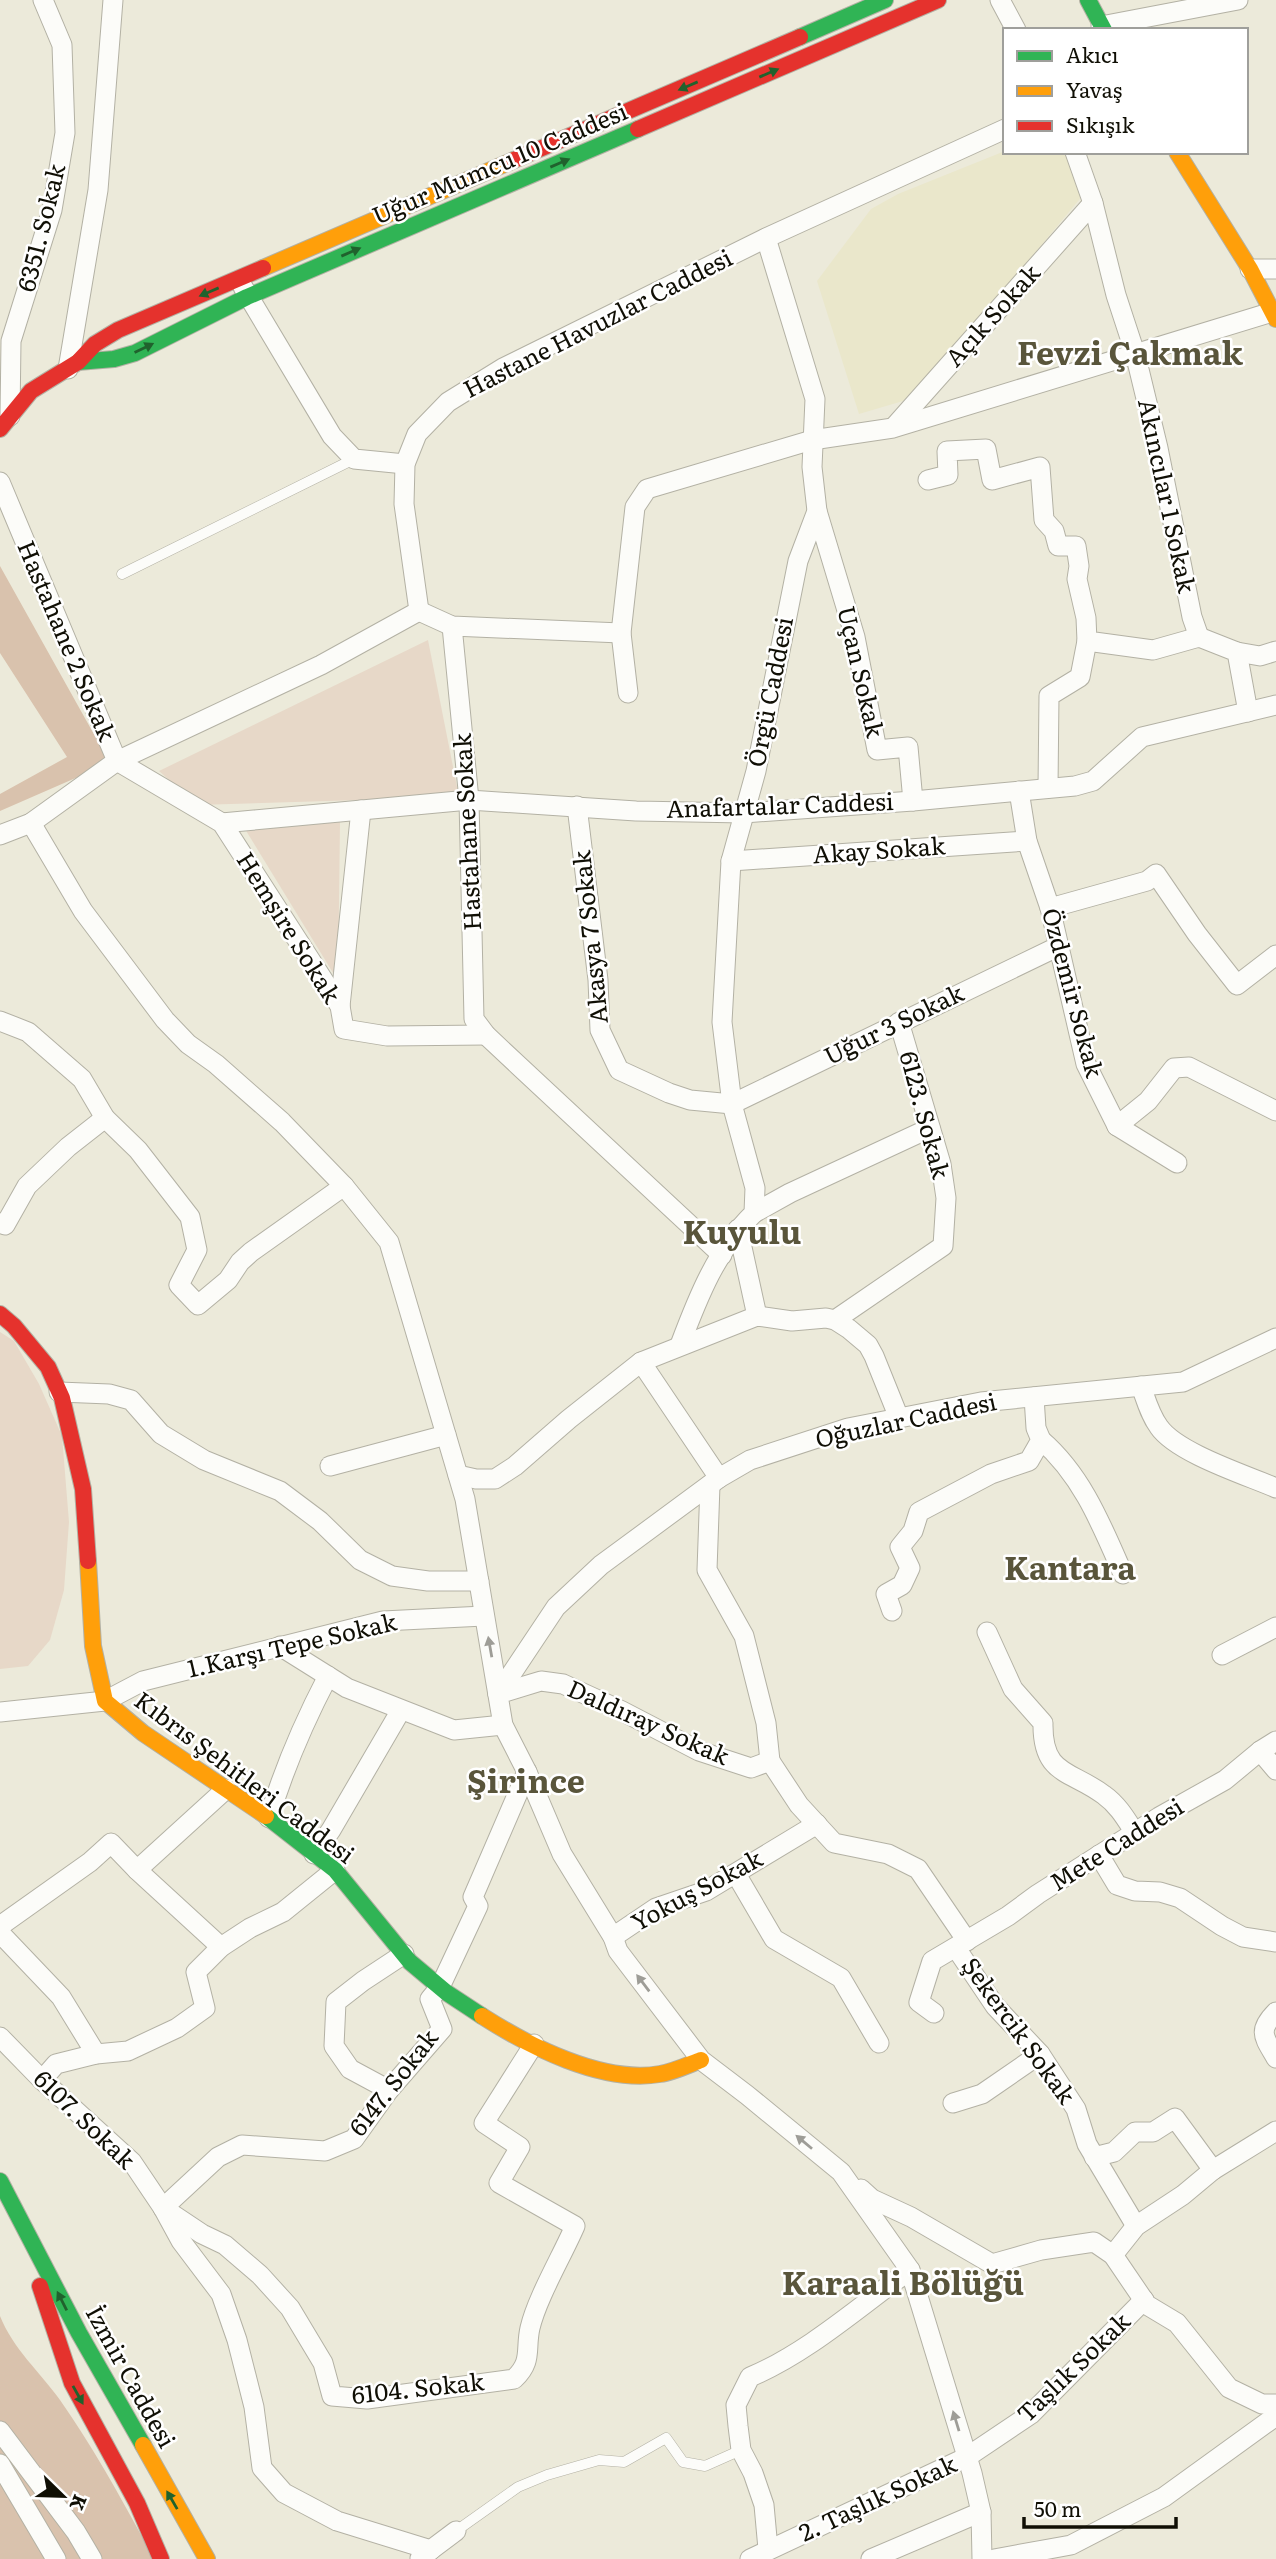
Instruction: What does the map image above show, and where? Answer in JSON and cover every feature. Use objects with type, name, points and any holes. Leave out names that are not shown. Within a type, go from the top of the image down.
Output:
[{"type":"street","name":"6351. Sokak","points":[[3,426],[11,341],[52,209],[65,133],[62,45],[43,0]]},
{"type":"street","points":[[73,365],[98,190],[113,0]]},
{"type":"street","name":"Uğur Mumcu 10 Caddesi","points":[[73,365],[135,353],[243,288],[885,0]]},
{"type":"street","name":"Uğur Mumcu 10 Caddesi","points":[[3,426],[31,391],[73,365],[106,336],[243,288],[939,0]]},
{"type":"street","points":[[1000,0],[1015,28]]},
{"type":"street","points":[[1088,0],[1102,28],[1238,0]]},
{"type":"street","name":"Hastane Havuzlar Caddesi","points":[[419,611],[404,504],[405,464],[417,434],[448,402],[516,361],[766,238],[1003,130]]},
{"type":"street","name":"Akıncılar 1 Sokak","points":[[1076,154],[1093,203],[1116,295],[1135,353],[1158,448],[1192,617],[1199,637]]},
{"type":"street","points":[[628,693],[621,633],[635,507],[647,489],[813,439],[893,428],[1135,353],[1274,316],[1250,269],[1178,154]]},
{"type":"street","name":"Açık Sokak","points":[[893,428],[1093,203]]},
{"type":"street","name":"Örgü Caddesi","points":[[754,1213],[755,1188],[732,1104],[722,1022],[731,861],[756,771],[798,561],[817,511],[811,467],[815,399],[766,238]]},
{"type":"street","points":[[1250,269],[1276,269]]},
{"type":"street","points":[[243,288],[332,436],[354,459],[405,464]]},
{"type":"street","points":[[928,480],[948,475],[947,451],[986,449],[992,480],[1040,467],[1044,520],[1054,531],[1058,546],[1076,545],[1079,566],[1077,579],[1086,618],[1087,640],[1080,677],[1049,696],[1048,788]]},
{"type":"street","name":"Hastahane 2 Sokak","points":[[0,482],[117,761]]},
{"type":"street","name":"Uçan Sokak","points":[[817,511],[855,637],[877,750],[908,747],[913,801]]},
{"type":"street","points":[[0,835],[30,823],[117,761],[321,665],[419,611],[452,626],[621,633]]},
{"type":"street","name":"Hastahane Sokak","points":[[452,626],[469,800],[474,1018],[486,1035]]},
{"type":"street","points":[[1087,640],[1153,650],[1199,637],[1237,652],[1260,656],[1276,651]]},
{"type":"street","points":[[1237,652],[1248,712]]},
{"type":"street","name":"Anafartalar Caddesi","points":[[222,823],[469,800],[636,811],[744,813],[1048,788],[1093,781],[1142,737],[1276,705]]},
{"type":"street","name":"Hemşire Sokak","points":[[117,761],[222,823],[340,1006],[344,1029],[387,1036],[486,1035]]},
{"type":"street","name":"Özdemir Sokak","points":[[1019,791],[1027,841],[1050,908],[1086,1064],[1117,1126]]},
{"type":"street","name":"Akasya 7 Sokak","points":[[577,806],[598,980],[600,1030],[619,1070],[690,1100],[732,1104]]},
{"type":"street","points":[[340,1006],[361,810]]},
{"type":"street","points":[[30,823],[83,911],[165,1020],[188,1044],[216,1064],[282,1122],[344,1186],[389,1242],[465,1499],[503,1725],[527,1772],[562,1853],[613,1937],[618,1951],[701,2060],[872,2199],[911,2217],[992,2264],[1041,2250],[1094,2242],[1112,2255],[1144,2300],[1177,2323],[1229,2388],[1262,2404],[1276,2404]]},
{"type":"street","name":"Akay Sokak","points":[[731,861],[1027,841]]},
{"type":"street","points":[[1050,908],[1147,881],[1156,874],[1197,934],[1237,985],[1276,955]]},
{"type":"street","name":"Uğur 3 Sokak","points":[[732,1104],[1057,947]]},
{"type":"street","points":[[0,1021],[28,1031],[82,1080],[105,1118],[138,1150],[190,1217],[197,1250],[179,1285],[198,1306],[228,1280],[240,1262],[251,1252],[344,1186]]},
{"type":"street","name":"6123. Sokak","points":[[835,1320],[943,1246],[946,1198],[941,1164],[899,1022]]},
{"type":"street","points":[[486,1035],[722,1255]]},
{"type":"street","points":[[1177,1163],[1117,1126],[1148,1101],[1174,1068],[1189,1067],[1276,1111]]},
{"type":"street","points":[[0,1223],[5,1225],[27,1186],[68,1147],[105,1118]]},
{"type":"street","points":[[680,1345],[702,1287],[738,1229],[754,1213],[790,1193],[930,1128]]},
{"type":"street","points":[[738,1229],[757,1316]]},
{"type":"street","name":"Kıbrıs Şehitleri Caddesi","points":[[0,1314],[14,1326],[48,1367],[60,1392],[83,1489],[93,1646],[105,1701],[142,1732],[269,1818],[335,1870],[404,1954],[440,1987],[512,2035],[572,2060],[619,2075],[660,2074],[701,2060]]},
{"type":"street","points":[[458,1475],[495,1479],[515,1466],[641,1362],[757,1316],[792,1321],[826,1318],[849,1329],[868,1345],[899,1418]]},
{"type":"street","name":"Oğuzlar Caddesi","points":[[498,1694],[556,1607],[620,1549],[714,1482],[750,1460],[848,1428],[981,1402],[1183,1382],[1276,1338]]},
{"type":"street","points":[[641,1362],[714,1482],[707,1570],[744,1636],[766,1723],[770,1761],[799,1805],[834,1843],[888,1854],[918,1869],[962,1944]]},
{"type":"street","points":[[1141,1386],[1158,1426],[1166,1436],[1182,1447],[1276,1488]]},
{"type":"street","points":[[60,1392],[109,1394],[131,1400],[162,1434],[204,1460],[280,1491],[320,1521],[360,1560],[392,1576],[428,1581],[478,1581]]},
{"type":"street","points":[[1034,1397],[1036,1428],[1041,1440],[1055,1452],[1075,1478],[1101,1524],[1124,1574]]},
{"type":"street","points":[[330,1466],[446,1435]]},
{"type":"street","points":[[892,1611],[886,1594],[902,1585],[910,1568],[900,1547],[913,1531],[919,1512],[991,1474],[1028,1461],[1041,1440]]},
{"type":"street","name":"1.Karşı Tepe Sokak","points":[[105,1701],[143,1681],[383,1621],[484,1616]]},
{"type":"street","points":[[1222,1655],[1276,1626]]},
{"type":"street","points":[[987,1632],[1013,1689],[1043,1723],[1043,1743],[1053,1764],[1074,1779],[1102,1793],[1116,1805],[1135,1833]]},
{"type":"street","points":[[279,1646],[347,1688],[454,1730],[503,1725]]},
{"type":"street","points":[[269,1818],[283,1771],[328,1676]]},
{"type":"street","name":"Daldıray Sokak","points":[[498,1694],[541,1681],[563,1684],[641,1720],[699,1751],[751,1768],[770,1761]]},
{"type":"street","points":[[0,1712],[105,1701]]},
{"type":"street","points":[[314,1854],[331,1830],[401,1710]]},
{"type":"street","points":[[1268,1746],[1276,1770]]},
{"type":"street","name":"Mete Caddesi","points":[[934,2012],[919,2002],[932,1961],[1099,1855],[1225,1780],[1268,1746]]},
{"type":"street","points":[[440,1987],[478,1906],[473,1897],[527,1772]]},
{"type":"street","points":[[137,1870],[226,1789]]},
{"type":"street","name":"Yokuş Sokak","points":[[613,1937],[656,1908],[706,1891],[817,1824]]},
{"type":"street","points":[[0,1926],[68,1879],[111,1843],[221,1947]]},
{"type":"street","points":[[1099,1855],[1117,1885],[1135,1891],[1160,1892],[1180,1898],[1243,1937],[1276,1942]]},
{"type":"street","points":[[42,2080],[56,2063],[96,2054],[128,2051],[177,2028],[205,2008],[196,1972],[221,1947],[250,1928],[283,1912],[335,1870]]},
{"type":"street","points":[[736,1874],[774,1940],[841,1978],[879,2043]]},
{"type":"street","points":[[0,1933],[61,1997],[96,2054]]},
{"type":"street","name":"Şekercik Sokak","points":[[962,1944],[995,2006],[1040,2054],[1076,2109],[1084,2139],[1136,2226]]},
{"type":"street","points":[[389,2090],[351,2069],[334,2046],[336,2002],[404,1954]]},
{"type":"street","name":"6147. Sokak","points":[[163,2208],[218,2157],[242,2145],[325,2151],[354,2138],[389,2090],[442,2029],[430,1999],[440,1987]]},
{"type":"street","points":[[1276,2012],[1265,2024],[1263,2036],[1276,2058]]},
{"type":"street","name":"6107. Sokak","points":[[0,2037],[42,2080],[132,2162],[181,2241],[221,2294],[237,2340],[254,2407],[262,2468],[284,2493],[337,2521],[425,2555]]},
{"type":"street","name":"6104. Sokak","points":[[163,2208],[202,2234],[225,2245],[260,2275],[290,2308],[323,2363],[332,2396],[368,2399],[514,2379],[523,2371],[528,2357],[530,2329],[575,2226],[499,2183],[520,2147],[484,2123],[534,2045]]},
{"type":"street","points":[[953,2103],[982,2094],[1040,2054]]},
{"type":"street","points":[[1094,2157],[1114,2152],[1135,2132],[1153,2132],[1175,2118],[1213,2170]]},
{"type":"street","points":[[1112,2255],[1136,2226],[1183,2195],[1213,2170],[1276,2131]]},
{"type":"street","points":[[841,2172],[910,2270],[981,2512],[982,2559]]},
{"type":"street","name":"İzmir Caddesi","points":[[0,2181],[79,2333],[206,2559]]},
{"type":"street","name":"İzmir Caddesi","points":[[18,2214],[72,2383],[138,2503],[161,2559]]},
{"type":"street","points":[[768,2549],[764,2505],[753,2473],[741,2450],[736,2405],[750,2377],[768,2369],[823,2334],[910,2270]]},
{"type":"street","name":"Taşlık Sokak","points":[[967,2458],[1031,2414],[1144,2300]]},
{"type":"street","points":[[994,2559],[1071,2545],[1164,2497],[1276,2416]]},
{"type":"street","points":[[0,2431],[76,2532],[92,2559]]},
{"type":"street","name":"2. Taşlık Sokak","points":[[750,2559],[967,2458]]},
{"type":"street","points":[[0,2464],[56,2559]]},
{"type":"street","points":[[871,2559],[981,2512]]},
{"type":"street","points":[[425,2555],[456,2531]]},
{"type":"lane","points":[[122,574],[354,459]]},
{"type":"lane","points":[[456,2531],[517,2487],[547,2474],[599,2460],[624,2462],[666,2438],[683,2462],[705,2466],[741,2450]]},
{"type":"shaded area","points":[[1003,152],[1003,154],[1065,154],[1084,194],[993,303],[903,401],[859,414],[817,281],[871,209],[898,194]]},
{"type":"shaded area","points":[[0,566],[110,763],[0,811],[0,794],[67,757],[0,653]]},
{"type":"shaded area","points":[[428,640],[459,797],[197,805],[159,771]]},
{"type":"shaded area","points":[[340,822],[338,981],[245,829]]},
{"type":"shaded area","points":[[0,1332],[14,1341],[39,1384],[62,1436],[69,1522],[64,1590],[50,1640],[28,1666],[0,1669]]},
{"type":"shaded area","points":[[0,2316],[19,2350],[60,2400],[85,2438],[154,2559],[0,2559]]},
{"type":"traffic: fast","points":[[800,37],[885,0]]},
{"type":"traffic: fast","points":[[1088,0],[1103,28]]},
{"type":"traffic: fast","points":[[78,362],[114,359],[135,353],[247,297],[638,129]]},
{"type":"traffic: fast","points":[[266,1816],[335,1870],[410,1962],[447,1993],[482,2016]]},
{"type":"traffic: fast","points":[[0,2181],[79,2333],[143,2445]]},
{"type":"traffic: slow","points":[[1178,154],[1250,269],[1276,319]]},
{"type":"traffic: slow","points":[[263,268],[514,160]]},
{"type":"traffic: slow","points":[[88,1561],[93,1646],[105,1701],[143,1733],[266,1816]]},
{"type":"traffic: slow","points":[[482,2016],[521,2039],[567,2060],[614,2073],[638,2076],[660,2074],[701,2060]]},
{"type":"traffic: slow","points":[[143,2445],[207,2559]]},
{"type":"traffic: jam","points":[[638,129],[938,0]]},
{"type":"traffic: jam","points":[[514,160],[800,37]]},
{"type":"traffic: jam","points":[[0,429],[31,391],[78,362],[95,344],[118,330],[263,268]]},
{"type":"traffic: jam","points":[[0,1314],[14,1326],[48,1367],[62,1398],[83,1489],[88,1561]]},
{"type":"traffic: jam","points":[[40,2286],[72,2383],[137,2503],[161,2559]]},
{"type":"district","name":"Fevzi Çakmak","points":[[1130,354]]},
{"type":"district","name":"Kuyulu","points":[[742,1233]]},
{"type":"district","name":"Kantara","points":[[1070,1569]]},
{"type":"district","name":"Şirince","points":[[526,1782]]},
{"type":"district","name":"Karaali Bölüğü","points":[[903,2284]]}]
